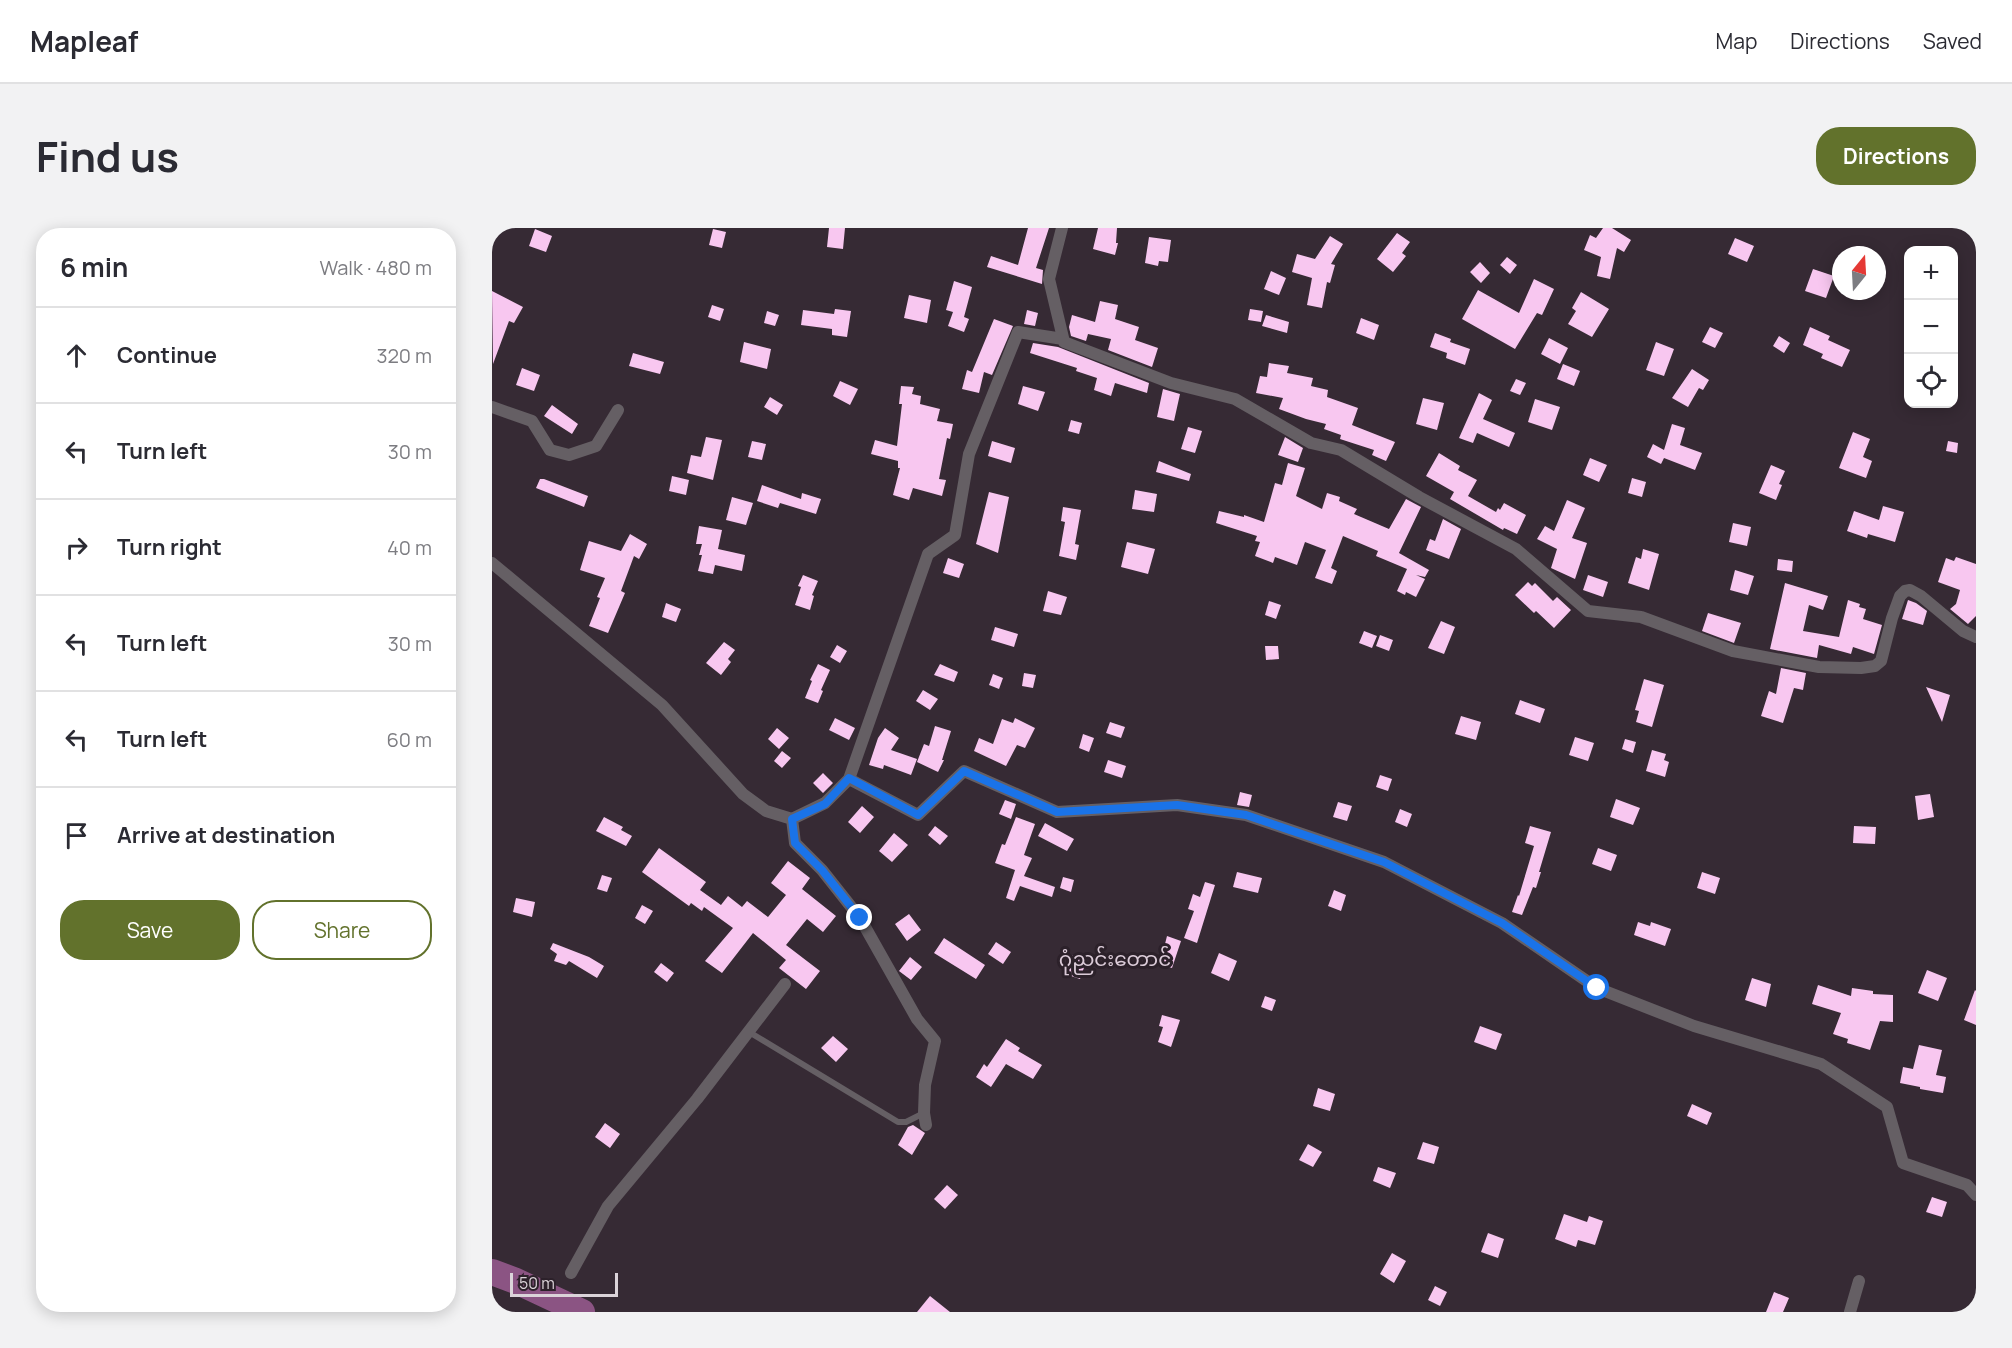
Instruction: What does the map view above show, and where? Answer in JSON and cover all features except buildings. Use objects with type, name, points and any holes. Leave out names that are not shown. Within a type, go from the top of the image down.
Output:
[{"type":"street","points":[[1062,228],[1048,279],[1064,342],[1171,383],[1235,399],[1311,443],[1341,450],[1419,497],[1516,549],[1588,611],[1641,617],[1733,651],[1819,667],[1861,668],[1875,666],[1881,661],[1900,596],[1910,590],[1922,596],[1963,631],[1976,637]]},
{"type":"street","points":[[492,563],[662,705],[742,794],[766,811],[792,819],[825,804],[849,778],[928,554],[955,535],[969,454],[1018,332],[1063,339]]},
{"type":"street","points":[[492,407],[532,422],[550,450],[569,455],[596,446],[618,410]]},
{"type":"street","points":[[849,778],[918,815],[964,771],[1057,812],[1177,805],[1246,815],[1384,862],[1502,923],[1597,988],[1694,1026],[1821,1064],[1887,1107],[1903,1163],[1967,1185],[1976,1195]]},
{"type":"street","points":[[792,819],[795,843],[822,870],[860,918],[917,1019],[935,1041],[926,1085],[925,1119]]},
{"type":"street","points":[[571,1273],[608,1206],[697,1099],[785,984]]},
{"type":"street","points":[[1850,1312],[1859,1281]]},
{"type":"lane","points":[[749,1032],[898,1122],[925,1119]]},
{"type":"waterway","points":[[492,1272],[582,1312]]},
{"type":"district","name":"ဂုံညင်းတောင်","points":[[1115,959]]},
{"type":"route","points":[[860,918],[822,870],[795,843],[792,819],[825,804],[849,778],[918,815],[964,771],[1057,812],[1177,805],[1246,815],[1384,862],[1502,923],[1597,988]]}]
